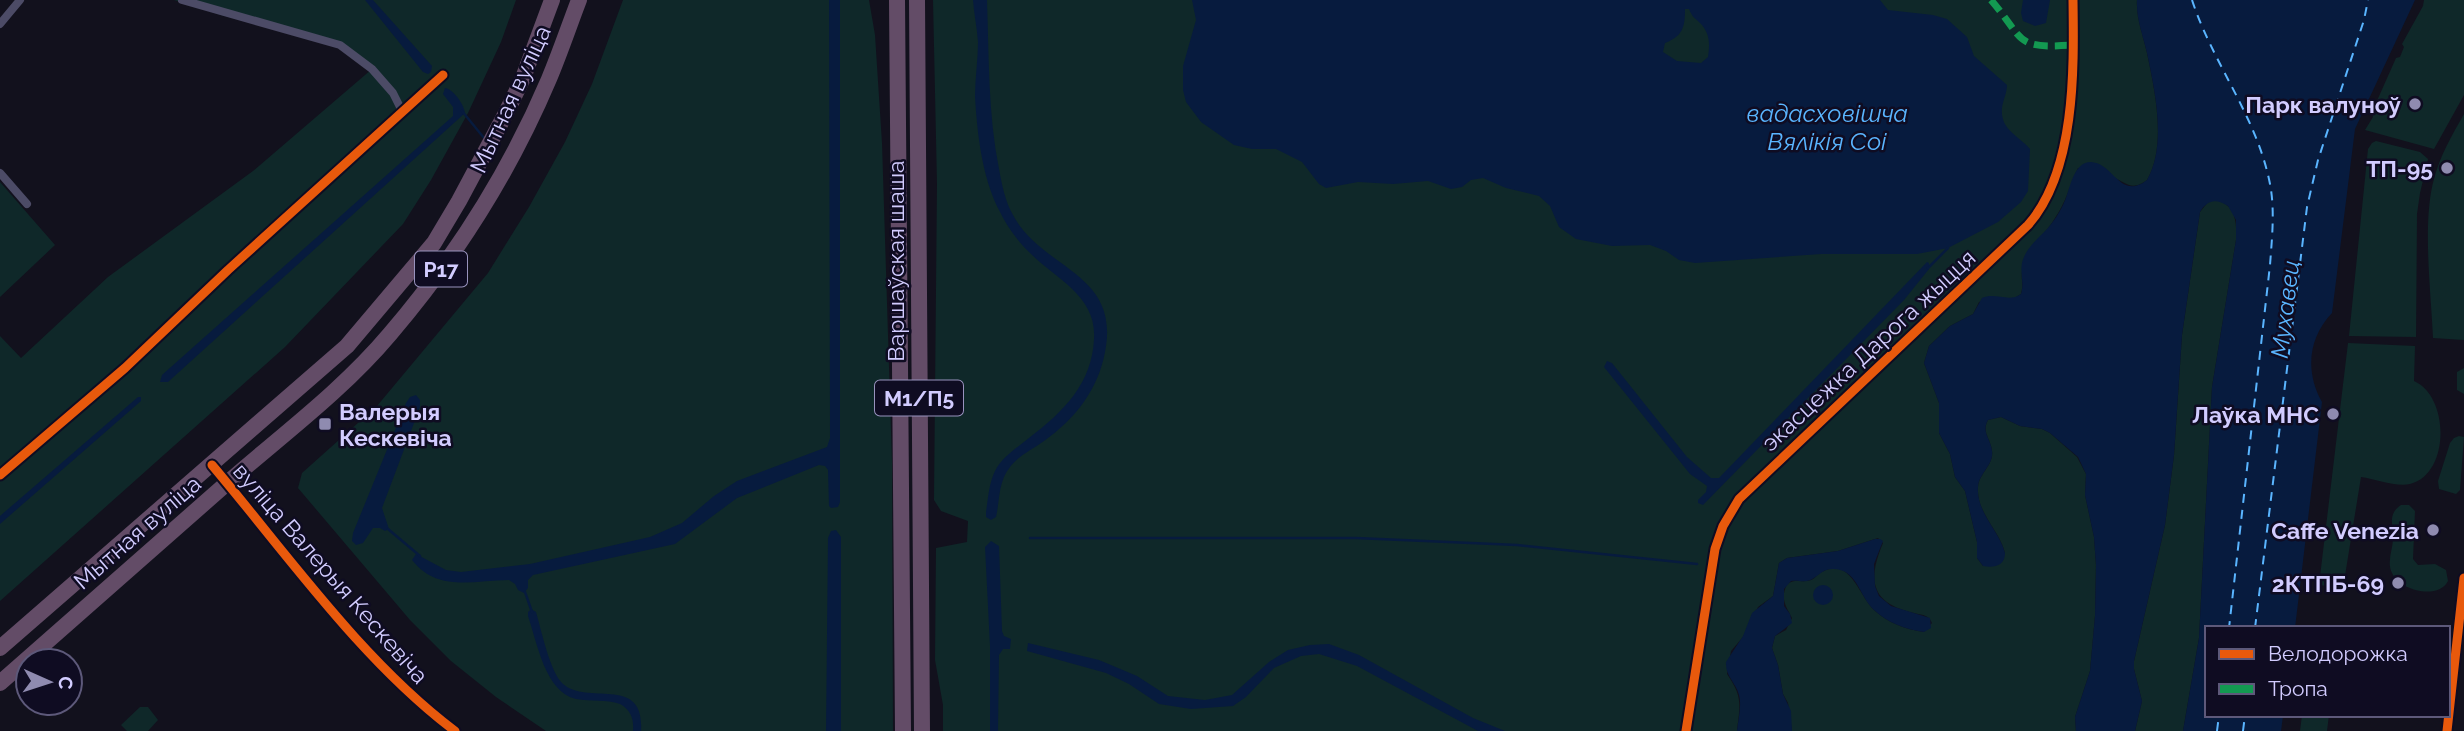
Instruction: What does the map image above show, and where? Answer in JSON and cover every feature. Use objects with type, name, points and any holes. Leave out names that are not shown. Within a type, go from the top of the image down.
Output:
[{"type":"highway","name":"Мытная вуліца","points":[[0,648],[346,346],[434,243],[523,78],[552,0]]},
{"type":"highway","name":"Мытная вуліца","points":[[0,683],[227,483],[336,392],[390,335],[466,234],[525,132],[549,79],[579,0]]},
{"type":"highway","name":"Варшаўская шаша","points":[[897,0],[903,731]]},
{"type":"highway","name":"Варшаўская шаша","points":[[917,0],[922,731]]},
{"type":"street","points":[[0,24],[20,0]]},
{"type":"street","points":[[181,0],[340,45],[372,69],[393,93],[401,111]]},
{"type":"street","name":"экасцежка Дарога жыцця","points":[[1686,731],[1712,562],[1723,526],[1739,499],[2028,225],[2044,205],[2055,179],[2066,131],[2073,57],[2073,0]]},
{"type":"street","points":[[0,475],[125,368],[443,75]]},
{"type":"street","points":[[0,173],[27,204]]},
{"type":"street","name":"вуліца Валерыя Кескевіча","points":[[212,465],[333,611],[386,670],[414,698],[455,731]]},
{"type":"street","points":[[2450,704],[2464,578]]},
{"type":"green space","points":[[174,0],[516,0],[501,42],[468,113],[403,224],[285,347],[0,601],[0,336],[21,358],[108,277],[253,171],[372,69],[340,45],[221,15]]},
{"type":"green space","points":[[623,0],[869,0],[875,35],[882,143],[892,463],[893,731],[546,731],[496,697],[451,661],[410,620],[298,488],[302,473],[377,406],[488,273],[565,142],[592,84]]},
{"type":"green space","points":[[933,0],[2137,0],[2158,118],[2157,151],[2147,180],[2133,186],[2107,175],[2078,168],[2059,212],[2026,259],[2022,270],[2021,294],[2013,299],[1979,302],[1973,314],[1950,326],[1929,346],[1924,363],[1939,403],[1939,433],[1950,454],[1955,477],[1965,491],[1977,542],[1977,558],[1983,566],[1994,566],[2005,553],[1978,496],[1979,482],[1992,456],[1986,432],[1988,420],[2001,417],[2020,426],[2050,433],[2077,457],[2086,474],[2085,495],[2094,537],[2096,565],[2095,616],[2090,671],[2075,717],[2076,731],[1792,731],[1788,703],[1783,694],[1772,648],[1775,636],[1786,630],[1792,618],[1784,598],[1787,584],[1813,579],[1832,568],[1840,569],[1847,573],[1869,604],[1885,619],[1924,632],[1932,623],[1927,616],[1900,609],[1881,596],[1874,579],[1883,543],[1878,538],[1838,551],[1787,558],[1779,563],[1773,596],[1758,607],[1743,637],[1731,651],[1727,674],[1736,689],[1739,701],[1737,731],[943,731],[943,705],[935,660],[936,548],[967,542],[968,521],[941,511],[934,500],[937,184]]},
{"type":"green space","points":[[2424,0],[2464,0],[2464,95],[2434,149],[2365,130]]},
{"type":"green space","points":[[2464,114],[2464,340],[2433,338],[2428,257],[2430,196],[2440,162]]},
{"type":"green space","points":[[2376,141],[2420,152],[2428,159],[2417,214],[2416,337],[2349,336],[2368,149]]},
{"type":"green space","points":[[0,182],[55,245],[0,297]]},
{"type":"green space","points":[[2214,200],[2231,209],[2236,240],[2212,387],[2199,638],[2183,731],[2135,731],[2142,701],[2134,661],[2165,525],[2174,455],[2182,335],[2200,212],[2208,202]]},
{"type":"green space","points":[[2348,343],[2415,346],[2414,381],[2426,390],[2434,402],[2440,435],[2433,466],[2423,477],[2410,484],[2392,484],[2361,477],[2343,588],[2319,585]]},
{"type":"green space","points":[[2464,368],[2464,394],[2457,390],[2457,372]]},
{"type":"green space","points":[[2459,436],[2464,437],[2460,490],[2456,494],[2439,489],[2438,481],[2450,443]]},
{"type":"green space","points":[[2401,505],[2409,505],[2415,511],[2413,559],[2418,565],[2435,564],[2446,570],[2448,581],[2437,590],[2420,591],[2403,585],[2392,573],[2392,518]]},
{"type":"green space","points":[[140,707],[148,707],[158,720],[148,731],[127,731],[121,725]]},
{"type":"green space","points":[[2302,717],[2329,717],[2327,731],[2300,731]]},
{"type":"water","points":[[365,0],[373,0],[432,66],[431,72],[423,72]]},
{"type":"water","points":[[829,0],[840,0],[838,507],[829,506],[828,470],[819,465],[737,498],[675,544],[533,575],[528,580],[528,588],[524,593],[509,580],[445,581],[422,570],[412,560],[416,554],[446,570],[461,572],[530,564],[650,537],[682,523],[737,481],[827,447],[830,438]]},
{"type":"water","points":[[973,0],[987,0],[995,148],[1008,204],[1026,233],[1091,288],[1101,305],[1107,325],[1102,366],[1091,391],[1066,423],[1013,463],[1001,485],[996,517],[991,520],[986,517],[986,512],[995,471],[1006,457],[1053,418],[1073,396],[1088,370],[1094,339],[1089,311],[1082,300],[1021,244],[1005,222],[988,183],[977,124],[975,96],[978,42]]},
{"type":"water","name":"вадасховішча Вялікія Соі","points":[[1192,0],[1880,0],[1888,10],[1947,19],[1967,37],[1974,56],[2007,85],[2002,116],[2011,132],[2030,149],[2028,191],[2021,202],[1998,222],[1948,248],[1917,254],[1821,254],[1695,263],[1679,260],[1650,245],[1612,246],[1576,239],[1559,227],[1550,206],[1539,196],[1506,188],[1483,178],[1451,189],[1428,181],[1393,184],[1358,182],[1326,188],[1319,184],[1302,162],[1276,149],[1252,149],[1234,145],[1201,122],[1186,102],[1183,90],[1183,66],[1196,20]],"holes":[[[1685,9],[1689,9],[1706,31],[1708,39],[1708,57],[1701,63],[1677,61],[1663,52],[1665,43],[1682,30]]]},
{"type":"water","points":[[2023,0],[2050,0],[2046,23],[2035,26],[2023,21]]},
{"type":"water","name":"Мухавец","points":[[2137,0],[2415,0],[2355,129],[2332,313],[2318,333],[2312,356],[2313,379],[2322,402],[2295,626],[2205,626],[2205,717],[2283,717],[2281,731],[2183,731],[2199,638],[2212,387],[2236,240],[2236,220],[2228,206],[2212,202],[2200,212],[2182,335],[2174,455],[2165,525],[2134,661],[2142,701],[2135,731],[2076,731],[2075,717],[2090,671],[2096,565],[2094,537],[2085,495],[2086,474],[2078,457],[2042,429],[2020,426],[2001,417],[1988,420],[1986,432],[1992,456],[1979,482],[1978,496],[2002,545],[2005,557],[1998,565],[1983,566],[1977,558],[1977,542],[1965,491],[1955,477],[1950,454],[1939,433],[1939,403],[1924,363],[1929,346],[1950,326],[1973,314],[1982,298],[2012,298],[2021,294],[2024,257],[2058,214],[2080,167],[2091,162],[2099,164],[2123,184],[2130,186],[2147,180],[2157,151],[2158,118]]},
{"type":"water","points":[[445,88],[458,97],[465,113],[168,382],[160,382],[162,375],[453,116],[453,107],[443,94]]},
{"type":"water","points":[[1927,262],[1929,269],[1904,300],[1703,505],[1698,503],[1698,500],[1706,492],[1707,486],[1690,474],[1604,367],[1607,361],[1612,363],[1687,457],[1711,478],[1719,478]]},
{"type":"water","points":[[416,395],[420,400],[420,407],[382,508],[389,529],[385,531],[373,528],[363,543],[356,545],[352,541],[353,533],[406,403],[410,397]]},
{"type":"water","points":[[141,397],[141,401],[0,524],[0,516]]},
{"type":"water","points":[[836,530],[841,537],[841,731],[826,731],[828,538],[831,531]]},
{"type":"water","points":[[1875,539],[1883,541],[1874,564],[1875,586],[1879,596],[1891,606],[1930,618],[1931,628],[1924,632],[1917,631],[1885,618],[1869,604],[1852,578],[1840,570],[1828,569],[1807,581],[1791,581],[1784,589],[1784,606],[1792,623],[1775,636],[1772,648],[1783,694],[1791,711],[1792,731],[1737,731],[1740,699],[1727,671],[1726,662],[1743,636],[1752,613],[1773,596],[1779,563],[1787,558],[1838,551]]},
{"type":"water","points":[[991,541],[999,546],[1002,631],[1004,636],[1011,639],[1010,649],[1003,649],[999,655],[998,731],[990,731],[990,646],[985,547]]},
{"type":"water","points":[[1823,585],[1830,588],[1833,595],[1830,602],[1823,605],[1816,602],[1813,595],[1816,588]]},
{"type":"water","points":[[531,609],[536,612],[550,661],[563,684],[586,693],[625,697],[634,703],[640,714],[641,731],[633,731],[631,715],[620,704],[576,699],[557,687],[539,652],[528,616]]},
{"type":"water","points":[[1028,643],[1099,660],[1137,676],[1168,696],[1205,700],[1232,695],[1269,662],[1288,650],[1329,644],[1359,655],[1473,718],[1505,731],[1478,731],[1357,666],[1319,654],[1301,656],[1274,668],[1246,697],[1233,706],[1191,709],[1159,704],[1129,684],[1106,673],[1027,651]]},
{"type":"waterway","points":[[462,111],[484,138]]},
{"type":"waterway","points":[[1928,268],[1948,248]]},
{"type":"waterway","points":[[388,529],[420,556]]},
{"type":"waterway","points":[[1030,538],[1356,538],[1517,545],[1697,564]]},
{"type":"waterway","points":[[525,592],[532,612]]},
{"type":"ferry route","points":[[2192,0],[2255,136],[2264,159],[2272,204],[2270,265],[2229,626]]},
{"type":"ferry route","points":[[2255,626],[2307,207],[2318,160],[2364,20],[2368,0]]},
{"type":"ferry route","points":[[2217,731],[2219,717]]},
{"type":"ferry route","points":[[2243,731],[2245,717]]},
{"type":"marked path","points":[[1991,0],[2017,33],[2030,43],[2074,45]]},
{"type":"cycle path","points":[[1686,731],[1715,549],[1723,526],[1739,499],[2028,225],[2044,203],[2064,148],[2069,118],[2073,0]]},
{"type":"cycle path","points":[[0,475],[125,368],[228,270],[443,75]]},
{"type":"cycle path","points":[[212,465],[357,640],[421,703],[455,731]]},
{"type":"cycle path","points":[[2450,704],[2464,578]]},
{"type":"cycle path","points":[[2447,731],[2449,717]]},
{"type":"place","name":"Парк валуноў","points":[[2415,104]]},
{"type":"place","name":"ТП-95","points":[[2447,168]]},
{"type":"place","name":"Лаўка МНС","points":[[2333,414]]},
{"type":"place","name":"Валерыя Кескевіча","points":[[325,424]]},
{"type":"place","name":"Caffe Venezia","points":[[2433,530]]},
{"type":"place","name":"2КТПБ-69","points":[[2398,583]]}]
